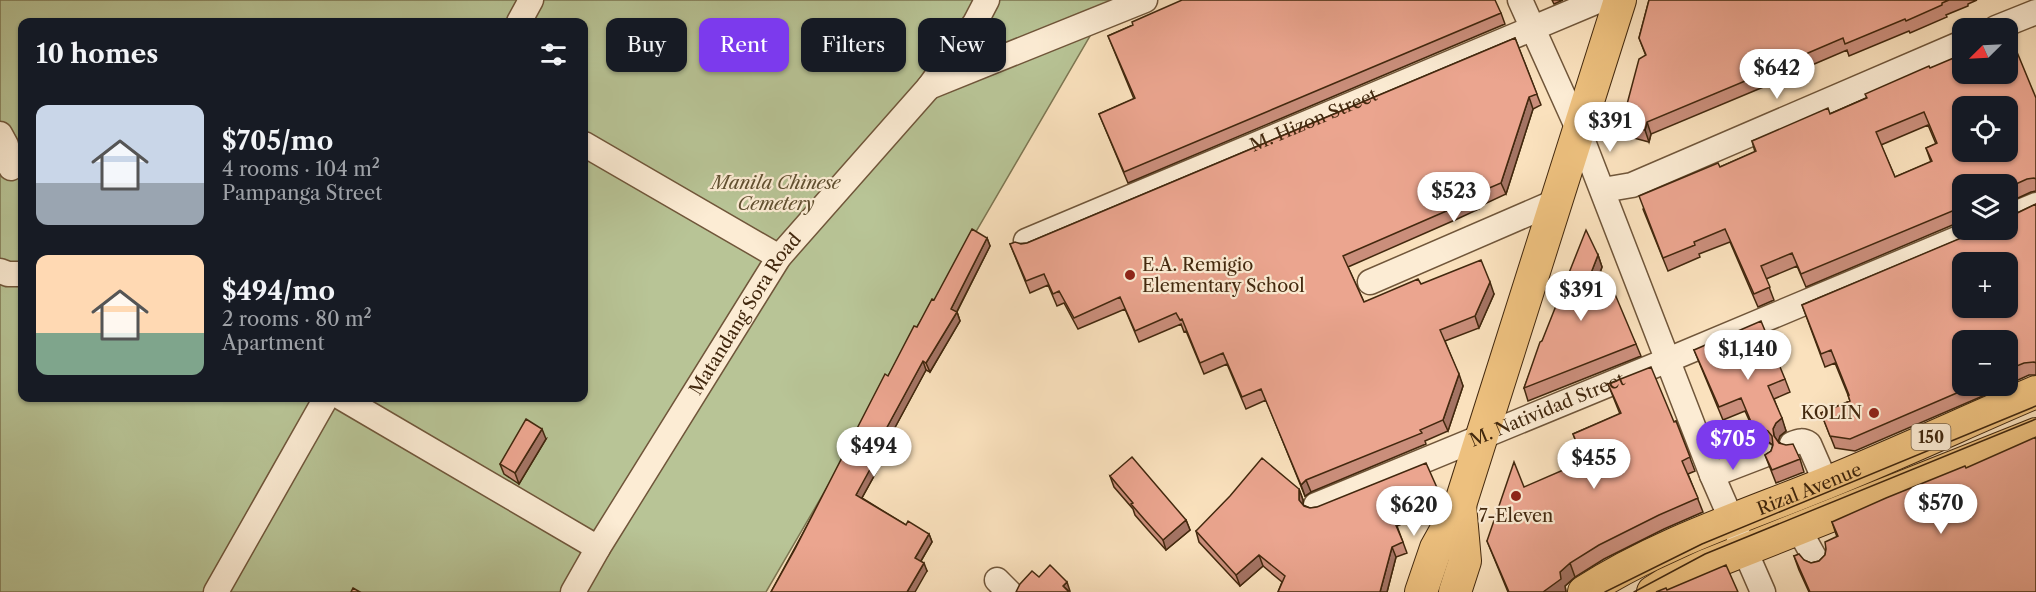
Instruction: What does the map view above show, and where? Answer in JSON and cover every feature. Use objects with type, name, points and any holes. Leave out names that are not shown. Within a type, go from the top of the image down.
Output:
[{"type":"main road","points":[[1421,592],[1436,548],[1460,505],[1620,0]]},
{"type":"main road","name":"Rizal Avenue","points":[[1584,592],[1606,578],[1732,519],[1826,483],[2036,392]]},
{"type":"main road","name":"Rizal Avenue","points":[[1653,592],[1707,565],[2036,434]]},
{"type":"main road","points":[[1455,592],[1465,561],[1460,505]]},
{"type":"street","points":[[521,18],[531,0]]},
{"type":"street","name":"Matandang Sora Road","points":[[573,592],[779,256],[929,87],[975,23],[987,0]]},
{"type":"street","points":[[929,87],[1145,0]]},
{"type":"street","points":[[1520,0],[1579,131],[1712,475],[1763,592]]},
{"type":"street","name":"M. Hizon Street","points":[[1026,240],[1600,0]]},
{"type":"street","points":[[2018,19],[2032,13]]},
{"type":"street","points":[[1603,190],[1632,185],[1952,47]]},
{"type":"street","points":[[0,134],[6,145],[11,169]]},
{"type":"street","points":[[588,146],[779,256]]},
{"type":"street","points":[[1370,282],[1555,202]]},
{"type":"street","points":[[2018,212],[2036,205]]},
{"type":"street","name":"M. Natividad Street","points":[[1316,505],[1954,240]]},
{"type":"street","points":[[0,271],[18,274]]},
{"type":"street","points":[[216,592],[324,402]]},
{"type":"street","points":[[349,402],[598,548]]},
{"type":"street","points":[[1792,444],[1805,441],[1809,444],[1826,483]]},
{"type":"street","points":[[1712,475],[1764,455]]},
{"type":"street","points":[[1798,528],[1816,562]]},
{"type":"green space","name":"Manila Chinese Cemetery","points":[[0,0],[1111,0],[766,592],[0,592]]},
{"type":"building","points":[[1182,0],[1495,0],[1501,13],[1124,172],[1099,114],[1135,98],[1108,36],[1133,25],[1132,22]]},
{"type":"building","points":[[1649,0],[1949,0],[1906,21],[1905,19],[1845,44],[1843,38],[1801,56],[1803,61],[1771,75],[1769,71],[1647,122],[1645,130],[1622,123],[1639,59],[1646,55],[1639,38]]},
{"type":"building","points":[[1515,38],[1537,94],[1529,97],[1501,183],[1473,195],[1474,198],[1451,209],[1343,256],[1364,302],[1418,279],[1421,284],[1481,260],[1490,282],[1475,316],[1440,330],[1459,374],[1443,420],[1420,430],[1422,433],[1306,480],[1301,485],[1261,389],[1242,397],[1223,353],[1200,363],[1182,319],[1180,320],[1176,313],[1135,331],[1120,297],[1074,318],[1059,291],[1053,294],[1044,274],[1026,281],[1010,244],[1027,243]]},
{"type":"building","points":[[2018,54],[2036,98],[2036,179],[2027,179],[2018,183],[2018,174],[1952,174],[1952,211],[1801,274],[1792,253],[1761,266],[1770,287],[1754,294],[1725,229],[1663,258],[1639,196],[1718,163],[1720,167],[1756,151],[1752,141],[1828,108],[1830,114],[1867,98],[1865,94],[1929,66],[1930,68],[1952,59],[1952,84],[2018,84]],"holes":[[[1924,112],[1937,143],[1926,148],[1932,161],[1895,177],[1876,132]]]},
{"type":"building","points":[[2036,204],[2036,363],[2018,365],[2018,330],[1952,330],[1952,395],[1850,439],[1830,436],[1821,413],[1850,401],[1849,395],[1831,350],[1821,354],[1802,305],[1956,240],[2018,240],[2018,213]]},
{"type":"building","points":[[972,229],[987,238],[951,309],[957,312],[926,363],[923,361],[886,429],[891,431],[856,495],[906,525],[908,521],[929,534],[915,558],[924,563],[907,592],[771,592],[885,374],[888,376],[914,326],[917,327],[932,299],[934,300]]},
{"type":"building","points":[[1586,230],[1598,255],[1591,273],[1609,280],[1636,344],[1524,388],[1540,342]]},
{"type":"building","points":[[1761,321],[1785,379],[1768,386],[1782,418],[1773,429],[1774,436],[1779,443],[1793,444],[1800,459],[1772,470],[1765,455],[1771,451],[1772,436],[1762,428],[1754,429],[1741,398],[1719,407],[1694,350]]},
{"type":"building","points":[[1651,367],[1690,457],[1682,461],[1698,498],[1599,545],[1570,563],[1560,572],[1561,579],[1543,592],[1509,592],[1487,541],[1514,462],[1524,487],[1584,461],[1573,434],[1621,413],[1608,384]]},
{"type":"building","points":[[526,419],[542,429],[515,473],[500,464]]},
{"type":"building","points":[[2036,437],[2036,592],[1810,592],[1794,556],[1799,554],[1811,563],[1819,561],[1825,555],[1825,542],[1838,536],[1832,522]]},
{"type":"building","points":[[1132,457],[1186,520],[1163,540],[1110,476]]},
{"type":"building","points":[[1262,458],[1299,489],[1299,500],[1304,506],[1310,508],[1426,463],[1438,490],[1433,498],[1392,516],[1403,542],[1392,547],[1380,592],[1278,592],[1285,576],[1259,555],[1236,575],[1196,531]]},
{"type":"building","points":[[1050,565],[1067,582],[1063,586],[1069,592],[1016,592],[1032,571],[1039,577]]},
{"type":"building","points":[[1726,565],[1738,592],[1656,592],[1666,588],[1667,590]]},
{"type":"tram line","points":[[1605,592],[1702,544],[2036,406]]},
{"type":"tram line","points":[[1634,592],[1705,554],[2036,419]]},
{"type":"place","name":"E.A. Remigio Elementary School","points":[[1130,275]]},
{"type":"place","name":"KOLIN","points":[[1874,413]]},
{"type":"place","name":"7-Eleven","points":[[1516,496]]}]
